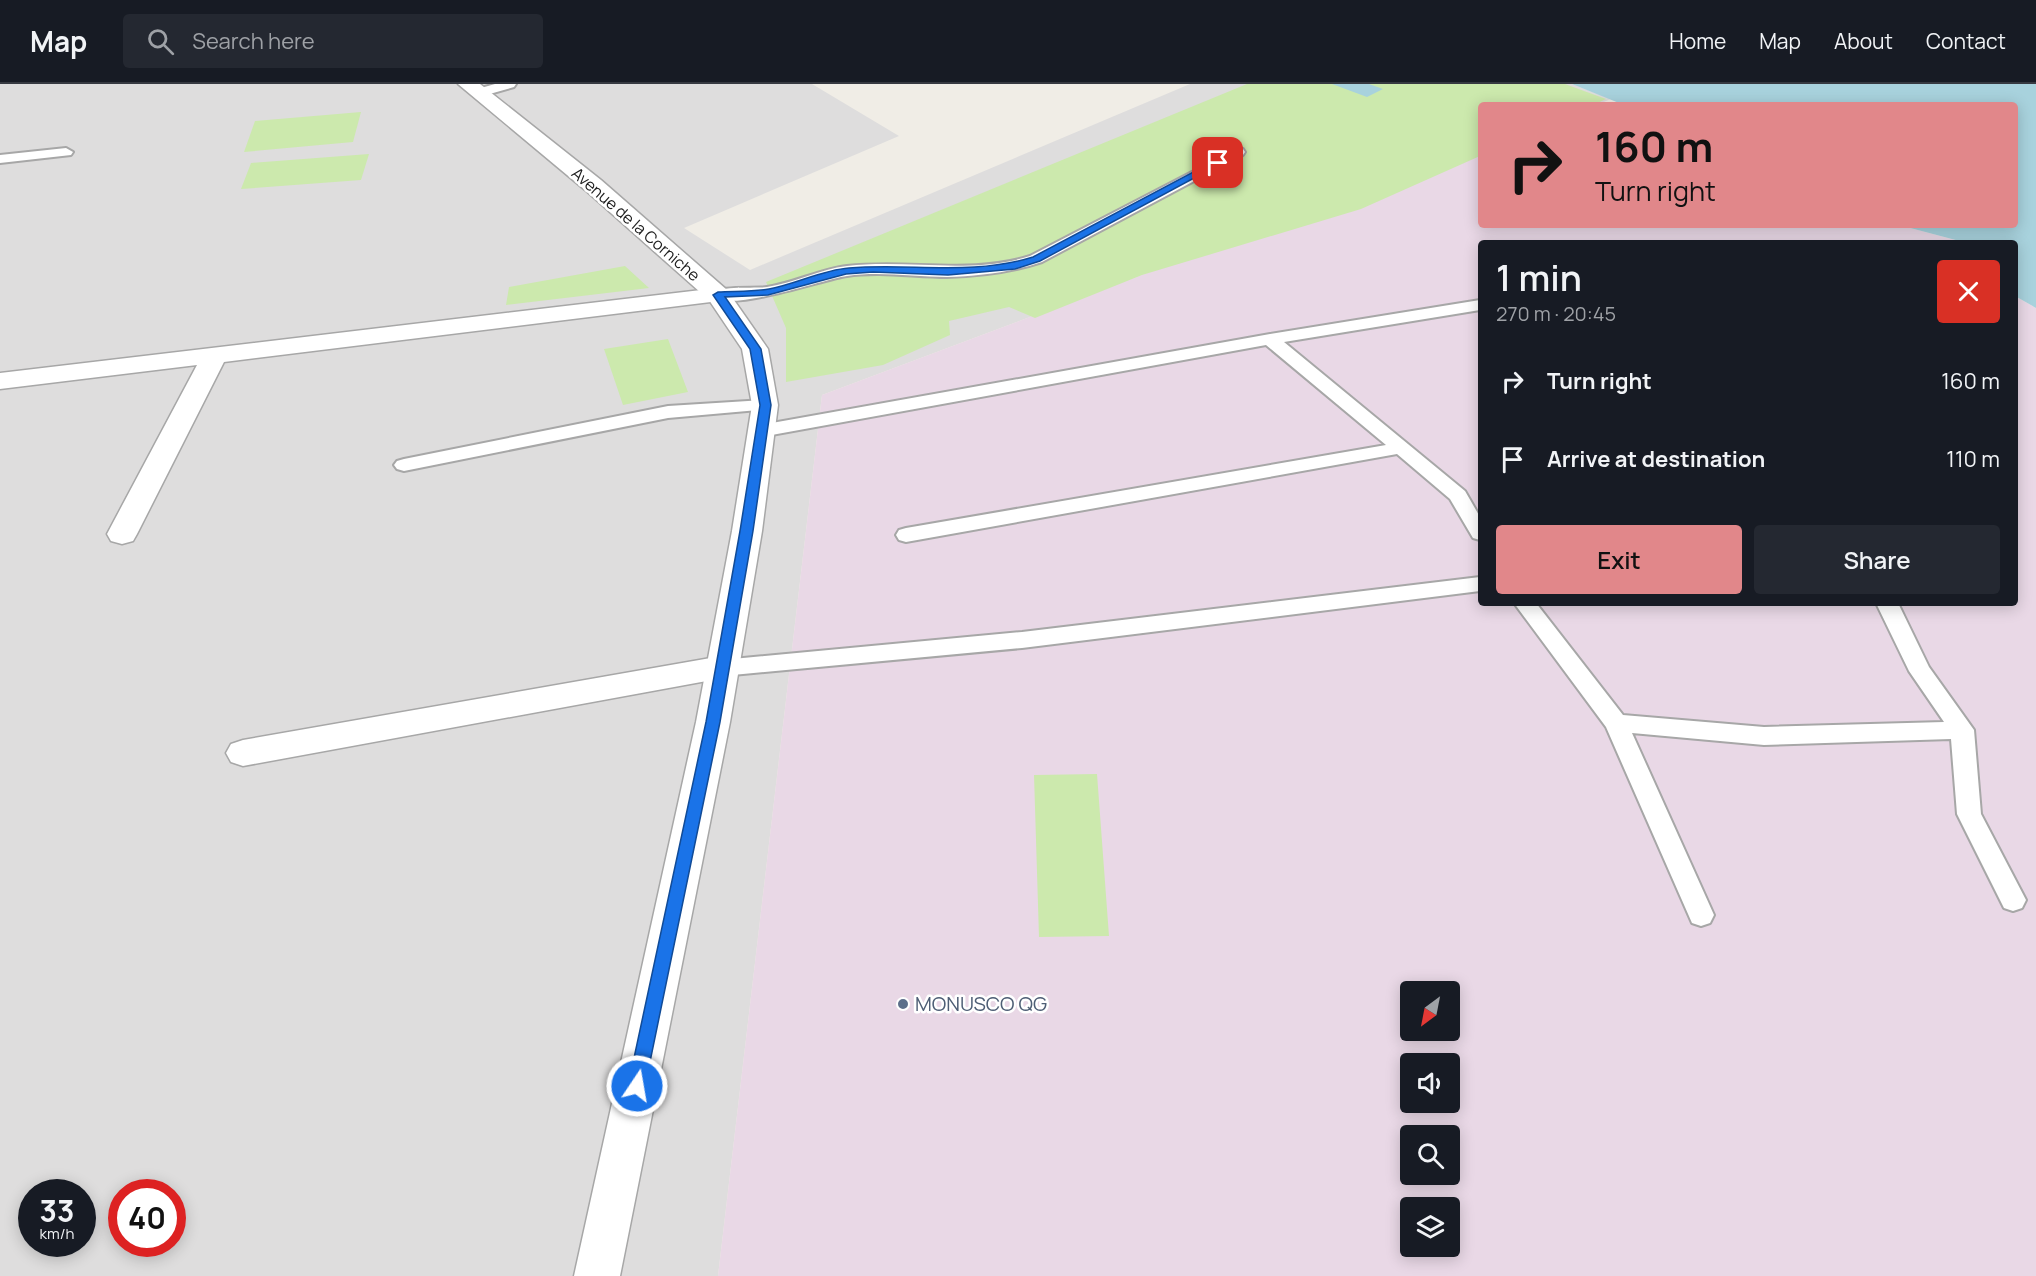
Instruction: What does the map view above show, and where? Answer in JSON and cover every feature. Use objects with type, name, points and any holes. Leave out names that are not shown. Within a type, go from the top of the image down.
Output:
[{"type":"street","name":"Avenue de la Corniche","points":[[474,88],[592,185],[718,295],[755,349],[763,418],[747,531],[722,668],[597,1276]]},
{"type":"street","points":[[0,381],[718,295]]},
{"type":"street","points":[[122,534],[215,355]]},
{"type":"street","points":[[243,753],[722,668]]},
{"type":"lane","points":[[474,88],[509,84]]},
{"type":"lane","points":[[0,159],[66,152]]},
{"type":"lane","points":[[718,295],[768,292],[845,271],[873,269],[948,272],[1015,266],[1036,259],[1238,152]]},
{"type":"lane","points":[[404,465],[668,412],[763,418],[1478,305]]},
{"type":"lane","points":[[1270,339],[1458,495],[1478,530]]},
{"type":"lane","points":[[906,535],[1399,448]]},
{"type":"lane","points":[[722,668],[1022,640],[1478,584]]},
{"type":"lane","points":[[1527,606],[1616,723],[1701,915]]},
{"type":"lane","points":[[1888,606],[1920,671],[1962,730],[1969,814],[2013,900]]},
{"type":"lane","points":[[1616,723],[1764,736],[1962,730]]},
{"type":"shaded area","points":[[0,84],[812,84],[899,136],[684,228],[750,270],[1190,84],[1572,84],[1611,99],[1604,102],[1478,102],[1478,149],[822,395],[718,1276],[0,1276]]},
{"type":"shaded area","points":[[1478,149],[1478,228],[1910,228],[1956,240],[1478,240],[1478,606],[2018,606],[2018,298],[2036,308],[2036,1276],[718,1276],[822,395]]},
{"type":"green space","points":[[1247,84],[1565,84],[1606,99],[1600,102],[1478,102],[1478,157],[1361,209],[1142,275],[1035,318],[1009,307],[949,321],[950,335],[883,365],[786,382],[786,328],[766,282]]},
{"type":"green space","points":[[361,112],[353,142],[244,152],[255,121]]},
{"type":"green space","points":[[369,154],[361,180],[241,189],[251,163]]},
{"type":"green space","points":[[625,266],[649,288],[506,305],[509,287]]},
{"type":"green space","points":[[668,339],[688,392],[623,405],[604,349]]},
{"type":"green space","points":[[1097,774],[1109,936],[1039,937],[1034,775]]},
{"type":"water","points":[[1332,84],[1369,84],[1383,89],[1367,97]]},
{"type":"water","points":[[1572,84],[2036,84],[2036,308],[2018,298],[2018,240],[1956,240],[1910,228],[2018,228],[2018,102],[1617,102]]},
{"type":"place","name":"MONUSCO QG","points":[[903,1004]]},
{"type":"route","points":[[637,1086],[713,722],[747,531],[765,405],[755,349],[718,295],[768,292],[845,271],[873,269],[948,272],[1015,266],[1036,259],[1218,163]]}]
